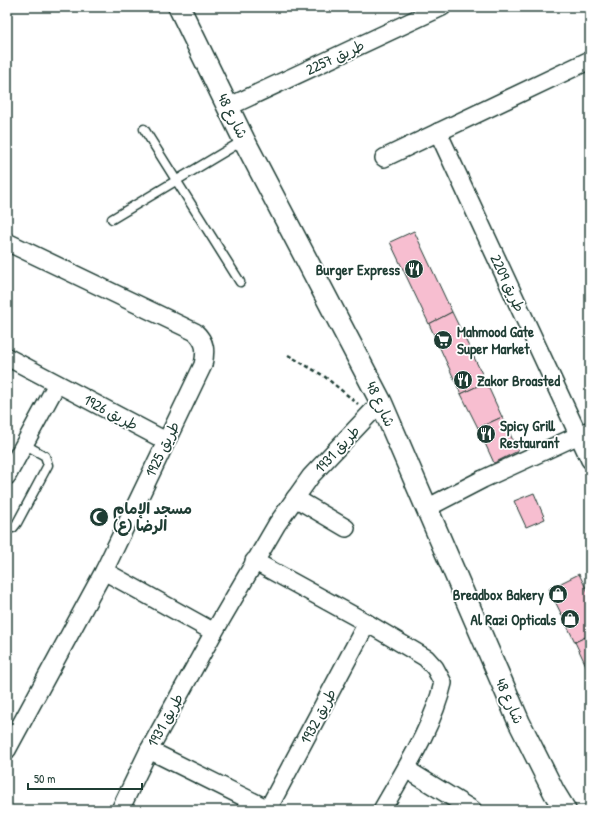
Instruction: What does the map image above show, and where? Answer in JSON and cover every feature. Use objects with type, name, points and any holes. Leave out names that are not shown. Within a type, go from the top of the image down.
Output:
[{"type":"street","name":"شارع 48","points":[[179,7],[375,407],[427,508],[519,722],[554,792],[565,810]]},
{"type":"street","name":"طريق 2257","points":[[228,107],[442,7]]},
{"type":"street","points":[[384,158],[590,60]]},
{"type":"street","name":"طريق 2209","points":[[438,132],[584,432],[590,460]]},
{"type":"street","name":"طريق 1925","points":[[7,242],[195,332],[202,338],[205,346],[203,365],[104,571],[7,750]]},
{"type":"street","name":"طريق 1926","points":[[7,357],[166,441]]},
{"type":"street","points":[[7,476],[57,384]]},
{"type":"street","name":"طريق 1931","points":[[120,810],[149,750],[254,561],[311,476],[375,407]]},
{"type":"street","points":[[427,508],[483,479],[584,432]]},
{"type":"street","points":[[295,498],[346,528]]},
{"type":"street","points":[[254,561],[367,622],[426,658],[436,668],[443,683],[439,701],[406,769],[382,810]]},
{"type":"street","points":[[104,571],[214,632]]},
{"type":"street","name":"طريق 1932","points":[[149,750],[269,810],[367,622]]},
{"type":"street","points":[[406,769],[473,810]]},
{"type":"lane","points":[[144,129],[240,282]]},
{"type":"lane","points":[[112,219],[244,140]]},
{"type":"lane","points":[[7,527],[13,528],[17,523],[48,465],[45,456],[24,444]]},
{"type":"path","points":[[288,355],[375,407]]},
{"type":"building","points":[[414,231],[452,312],[429,324],[390,242]]},
{"type":"building","points":[[452,312],[486,382],[461,394],[429,324]]},
{"type":"building","points":[[486,382],[502,417],[478,428],[461,394]]},
{"type":"building","points":[[502,417],[518,451],[494,463],[478,428]]},
{"type":"building","points":[[534,493],[545,519],[526,527],[514,501]]},
{"type":"building","points":[[579,574],[590,596],[590,635],[575,642],[549,589]]},
{"type":"building","points":[[590,635],[590,674],[575,642]]},
{"type":"place","name":"Burger Express","points":[[414,269]]},
{"type":"place","name":"Mahmood Gate Super Market","points":[[443,340]]},
{"type":"place","name":"Zakor Broasted","points":[[463,380]]},
{"type":"place","name":"Spicy Grill Restaurant","points":[[486,434]]},
{"type":"place","name":"مسجد الإمام الرضا (ع)","points":[[99,517]]},
{"type":"place","name":"Breadbox Bakery","points":[[558,594]]},
{"type":"place","name":"Al Razi Opticals","points":[[570,619]]}]
